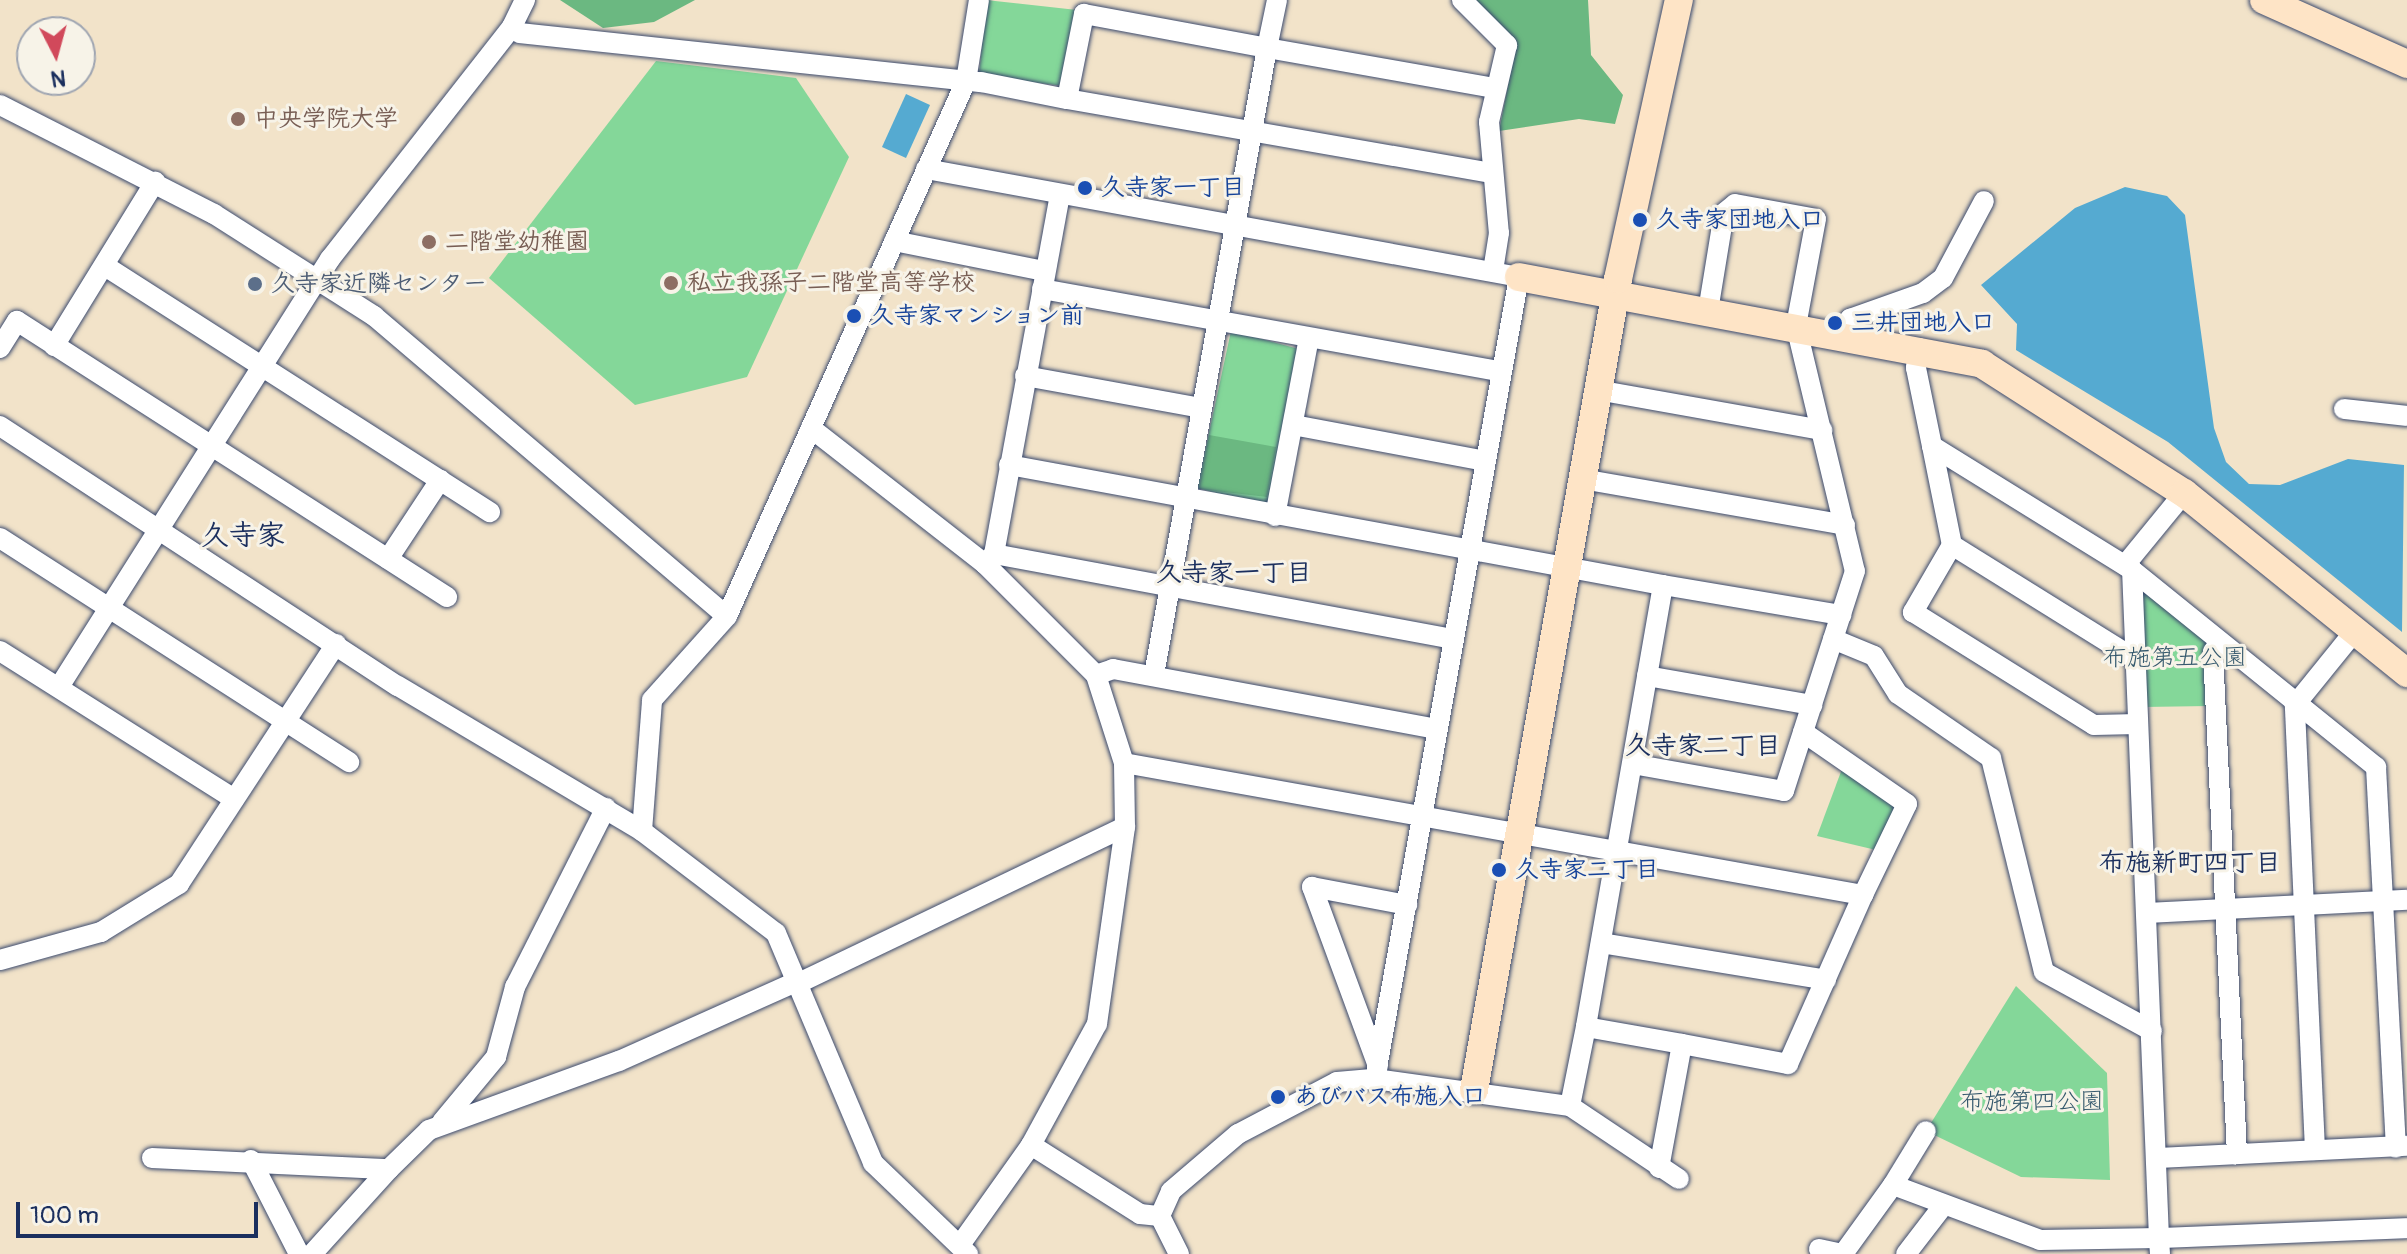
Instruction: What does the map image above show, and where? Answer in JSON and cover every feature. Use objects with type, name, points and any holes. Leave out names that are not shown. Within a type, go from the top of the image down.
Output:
[{"type":"street","points":[[59,687],[318,277],[512,27],[525,0]]},
{"type":"street","points":[[642,831],[652,700],[727,616],[966,81],[979,0]]},
{"type":"street","points":[[1154,675],[1277,0]]},
{"type":"street","points":[[1376,1073],[1502,372],[1506,275],[1491,173],[1494,88],[1508,58],[1504,34],[1462,0]]},
{"type":"street","points":[[1474,1090],[1597,390],[1679,0]]},
{"type":"street","points":[[2264,0],[2407,64]]},
{"type":"street","points":[[1067,99],[1084,14],[1494,88]]},
{"type":"street","points":[[512,27],[966,81],[1491,173]]},
{"type":"street","points":[[0,105],[155,182],[318,277],[490,410],[727,616]]},
{"type":"street","points":[[926,169],[1919,348],[1996,370],[2184,493],[2407,673]]},
{"type":"street","points":[[54,346],[155,182]]},
{"type":"street","points":[[990,559],[1060,195]]},
{"type":"street","points":[[1839,334],[1850,319],[1923,293],[1943,278],[1984,201]]},
{"type":"street","points":[[1632,764],[1784,791],[1855,571],[1796,326],[1816,219],[1735,204],[1724,213],[1708,311]]},
{"type":"street","points":[[894,241],[1217,321],[1502,372]]},
{"type":"street","points":[[105,266],[490,512]]},
{"type":"street","points":[[0,348],[17,321],[447,597]]},
{"type":"street","points":[[1275,516],[1309,338]]},
{"type":"street","points":[[1919,348],[1916,368],[1952,545],[1913,612],[2094,725],[2138,724]]},
{"type":"street","points":[[1025,376],[1201,408]]},
{"type":"street","points":[[1597,390],[1822,430]]},
{"type":"street","points":[[2344,409],[2407,416]]},
{"type":"street","points":[[1293,425],[1486,461]]},
{"type":"street","points":[[0,426],[336,644],[642,831],[776,933],[800,981],[873,1163],[964,1250],[1031,1145],[1097,1024],[1125,827],[1124,763],[1096,675],[990,559],[811,428]]},
{"type":"street","points":[[1932,446],[2128,567],[2295,705],[2376,767],[2401,1146],[2158,1158]]},
{"type":"street","points":[[1009,465],[1275,516],[1841,615]]},
{"type":"street","points":[[1582,479],[1845,525]]},
{"type":"street","points":[[388,559],[440,480]]},
{"type":"street","points":[[2160,1246],[2147,913],[2128,567],[2184,493]]},
{"type":"street","points":[[0,538],[349,762]]},
{"type":"street","points":[[1952,545],[2135,659]]},
{"type":"street","points":[[990,559],[1171,587],[1454,639]]},
{"type":"street","points":[[1570,1106],[1663,585]]},
{"type":"street","points":[[2315,1150],[2295,705],[2355,631]]},
{"type":"street","points":[[1833,639],[1874,656],[1898,694],[1991,758],[2044,972],[2152,1031]]},
{"type":"street","points":[[2219,643],[2213,652],[2237,1154]]},
{"type":"street","points":[[0,960],[89,937],[167,894],[336,644]]},
{"type":"street","points":[[0,651],[234,799]]},
{"type":"street","points":[[1096,675],[1113,669],[1154,675],[1438,729]]},
{"type":"street","points":[[1647,676],[1812,705]]},
{"type":"street","points":[[1586,1027],[1788,1064],[1907,804],[1803,732]]},
{"type":"street","points":[[1124,763],[1863,895]]},
{"type":"street","points":[[312,1254],[389,1169],[440,1125],[496,1057],[515,987],[606,808]]},
{"type":"street","points":[[440,1125],[619,1061],[800,981],[1125,827]]},
{"type":"street","points":[[1376,1073],[1312,887],[1407,905]]},
{"type":"street","points":[[2147,913],[2407,900]]},
{"type":"street","points":[[1601,943],[1826,980]]},
{"type":"street","points":[[1659,1168],[1682,1044]]},
{"type":"street","points":[[1179,1254],[1160,1216],[1166,1199],[1200,1160],[1288,1101],[1337,1082],[1376,1073],[1570,1106],[1679,1179]]},
{"type":"street","points":[[1819,1249],[1843,1254],[1893,1185],[1926,1131]]},
{"type":"street","points":[[1031,1145],[1140,1214],[1160,1216]]},
{"type":"street","points":[[152,1158],[251,1160],[389,1169]]},
{"type":"street","points":[[251,1160],[299,1254]]},
{"type":"street","points":[[1893,1185],[2040,1240],[2160,1246],[2407,1228]]},
{"type":"street","points":[[1906,1254],[1943,1206]]},
{"type":"green space","points":[[560,0],[695,0],[654,22],[603,28]]},
{"type":"green space","points":[[986,0],[1077,10],[1064,86],[979,76]]},
{"type":"green space","points":[[1476,0],[1588,0],[1591,55],[1623,95],[1615,124],[1579,119],[1499,131],[1516,45]]},
{"type":"green space","points":[[656,61],[796,78],[849,157],[747,377],[635,405],[489,278]]},
{"type":"green space","points":[[1231,331],[1299,349],[1271,500],[1263,505],[1197,488]]},
{"type":"green space","points":[[1209,435],[1276,447],[1267,497],[1199,489]]},
{"type":"green space","name":"布施第五公園","points":[[2143,592],[2208,641],[2209,706],[2143,707]]},
{"type":"green space","points":[[1842,769],[1896,807],[1876,850],[1817,836]]},
{"type":"green space","name":"布施第四公園","points":[[2016,986],[2107,1073],[2110,1180],[2021,1177],[1926,1131]]},
{"type":"water","points":[[906,94],[930,105],[906,158],[882,147]]},
{"type":"water","points":[[2125,187],[2167,196],[2185,215],[2214,428],[2226,462],[2249,484],[2280,485],[2348,459],[2404,465],[2402,632],[2168,442],[2016,350],[2017,324],[1981,285],[2075,208]]},
{"type":"place","name":"中央学院大学","points":[[238,119]]},
{"type":"place","name":"久寺家一丁目","points":[[1085,188]]},
{"type":"place","name":"久寺家団地入口","points":[[1640,220]]},
{"type":"place","name":"二階堂幼稚園","points":[[429,242]]},
{"type":"place","name":"私立我孫子二階堂高等学校","points":[[671,283]]},
{"type":"place","name":"久寺家近隣センター","points":[[255,284]]},
{"type":"place","name":"久寺家マンション前","points":[[854,316]]},
{"type":"place","name":"三井団地入口","points":[[1835,323]]},
{"type":"place","name":"久寺家二丁目","points":[[1499,870]]},
{"type":"place","name":"あびバス布施入口","points":[[1278,1097]]},
{"type":"district","name":"久寺家","points":[[243,536]]},
{"type":"district","name":"久寺家一丁目","points":[[1234,574]]},
{"type":"district","name":"久寺家二丁目","points":[[1703,747]]},
{"type":"district","name":"布施新町四丁目","points":[[2190,864]]}]
